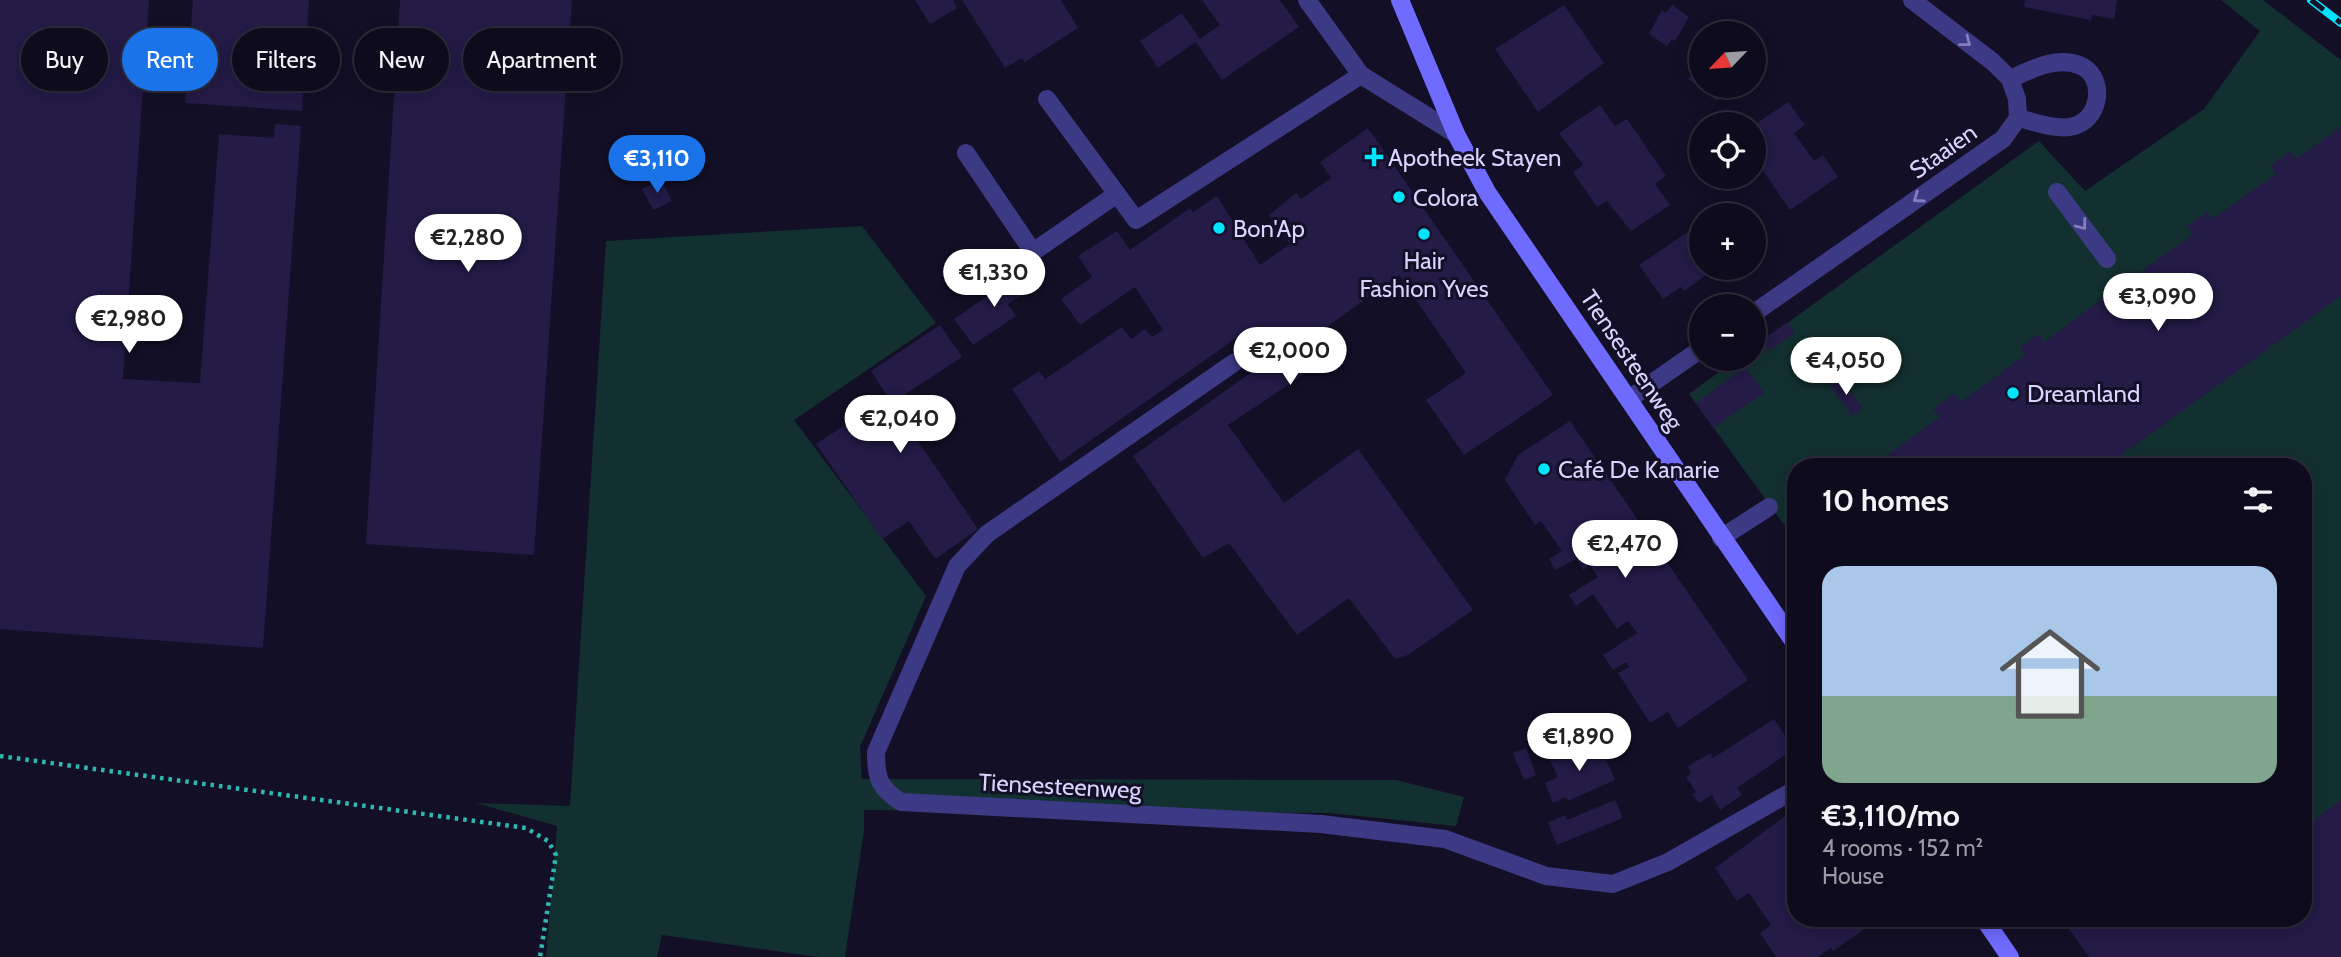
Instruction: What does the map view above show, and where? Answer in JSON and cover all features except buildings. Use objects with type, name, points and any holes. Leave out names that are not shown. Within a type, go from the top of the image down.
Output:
[{"type":"main road","name":"Tiensesteenweg","points":[[1400,0],[1456,134],[1488,192],[1787,632]]},
{"type":"main road","points":[[1989,927],[2010,957]]},
{"type":"street","name":"Tiensesteenweg","points":[[1307,0],[1361,75],[1456,134]]},
{"type":"street","points":[[1912,0],[1993,62],[2010,79],[2017,99],[2018,118],[2059,127],[2075,126],[2089,118],[2098,98],[2094,79],[2080,65],[2060,63],[2040,66],[2010,79]]},
{"type":"street","points":[[1047,99],[1136,220],[1361,75]]},
{"type":"street","name":"Staaien","points":[[1766,305],[2003,139],[2018,118]]},
{"type":"street","points":[[966,153],[1033,252],[1117,194]]},
{"type":"street","points":[[2057,192],[2107,259]]},
{"type":"street","points":[[1629,399],[1689,357]]},
{"type":"street","name":"Tiensesteenweg","points":[[1235,362],[987,534],[957,566],[876,752],[876,778],[885,792],[901,802],[1321,824],[1445,839],[1546,876],[1613,884],[1668,862],[1787,794]]},
{"type":"street","points":[[1721,538],[1769,507]]},
{"type":"path","points":[[0,755],[526,828],[548,841],[556,855],[540,957]]},
{"type":"green space","points":[[2221,0],[2263,0],[2341,60],[2341,957],[2089,957],[2068,927],[2312,927],[2312,458],[1787,458],[1787,529],[1689,394],[1721,371],[1766,371],[1766,338],[2039,141],[2085,191],[2204,109],[2260,31]]},
{"type":"green space","points":[[862,226],[936,323],[794,420],[926,596],[860,747],[862,779],[1396,780],[1464,797],[1456,826],[1329,813],[864,810],[864,831],[845,957],[818,957],[662,935],[657,957],[546,957],[557,826],[476,803],[570,806],[606,241]]},
{"type":"railway","points":[[2311,0],[2341,23]]},
{"type":"place","name":"Apotheek Stayen","points":[[1374,157]]},
{"type":"place","name":"Colora","points":[[1399,197]]},
{"type":"place","name":"Bon'Ap","points":[[1219,228]]},
{"type":"place","name":"Hair Fashion Yves","points":[[1424,234]]},
{"type":"place","name":"Dreamland","points":[[2013,393]]},
{"type":"place","name":"Café De Kanarie","points":[[1544,469]]}]
